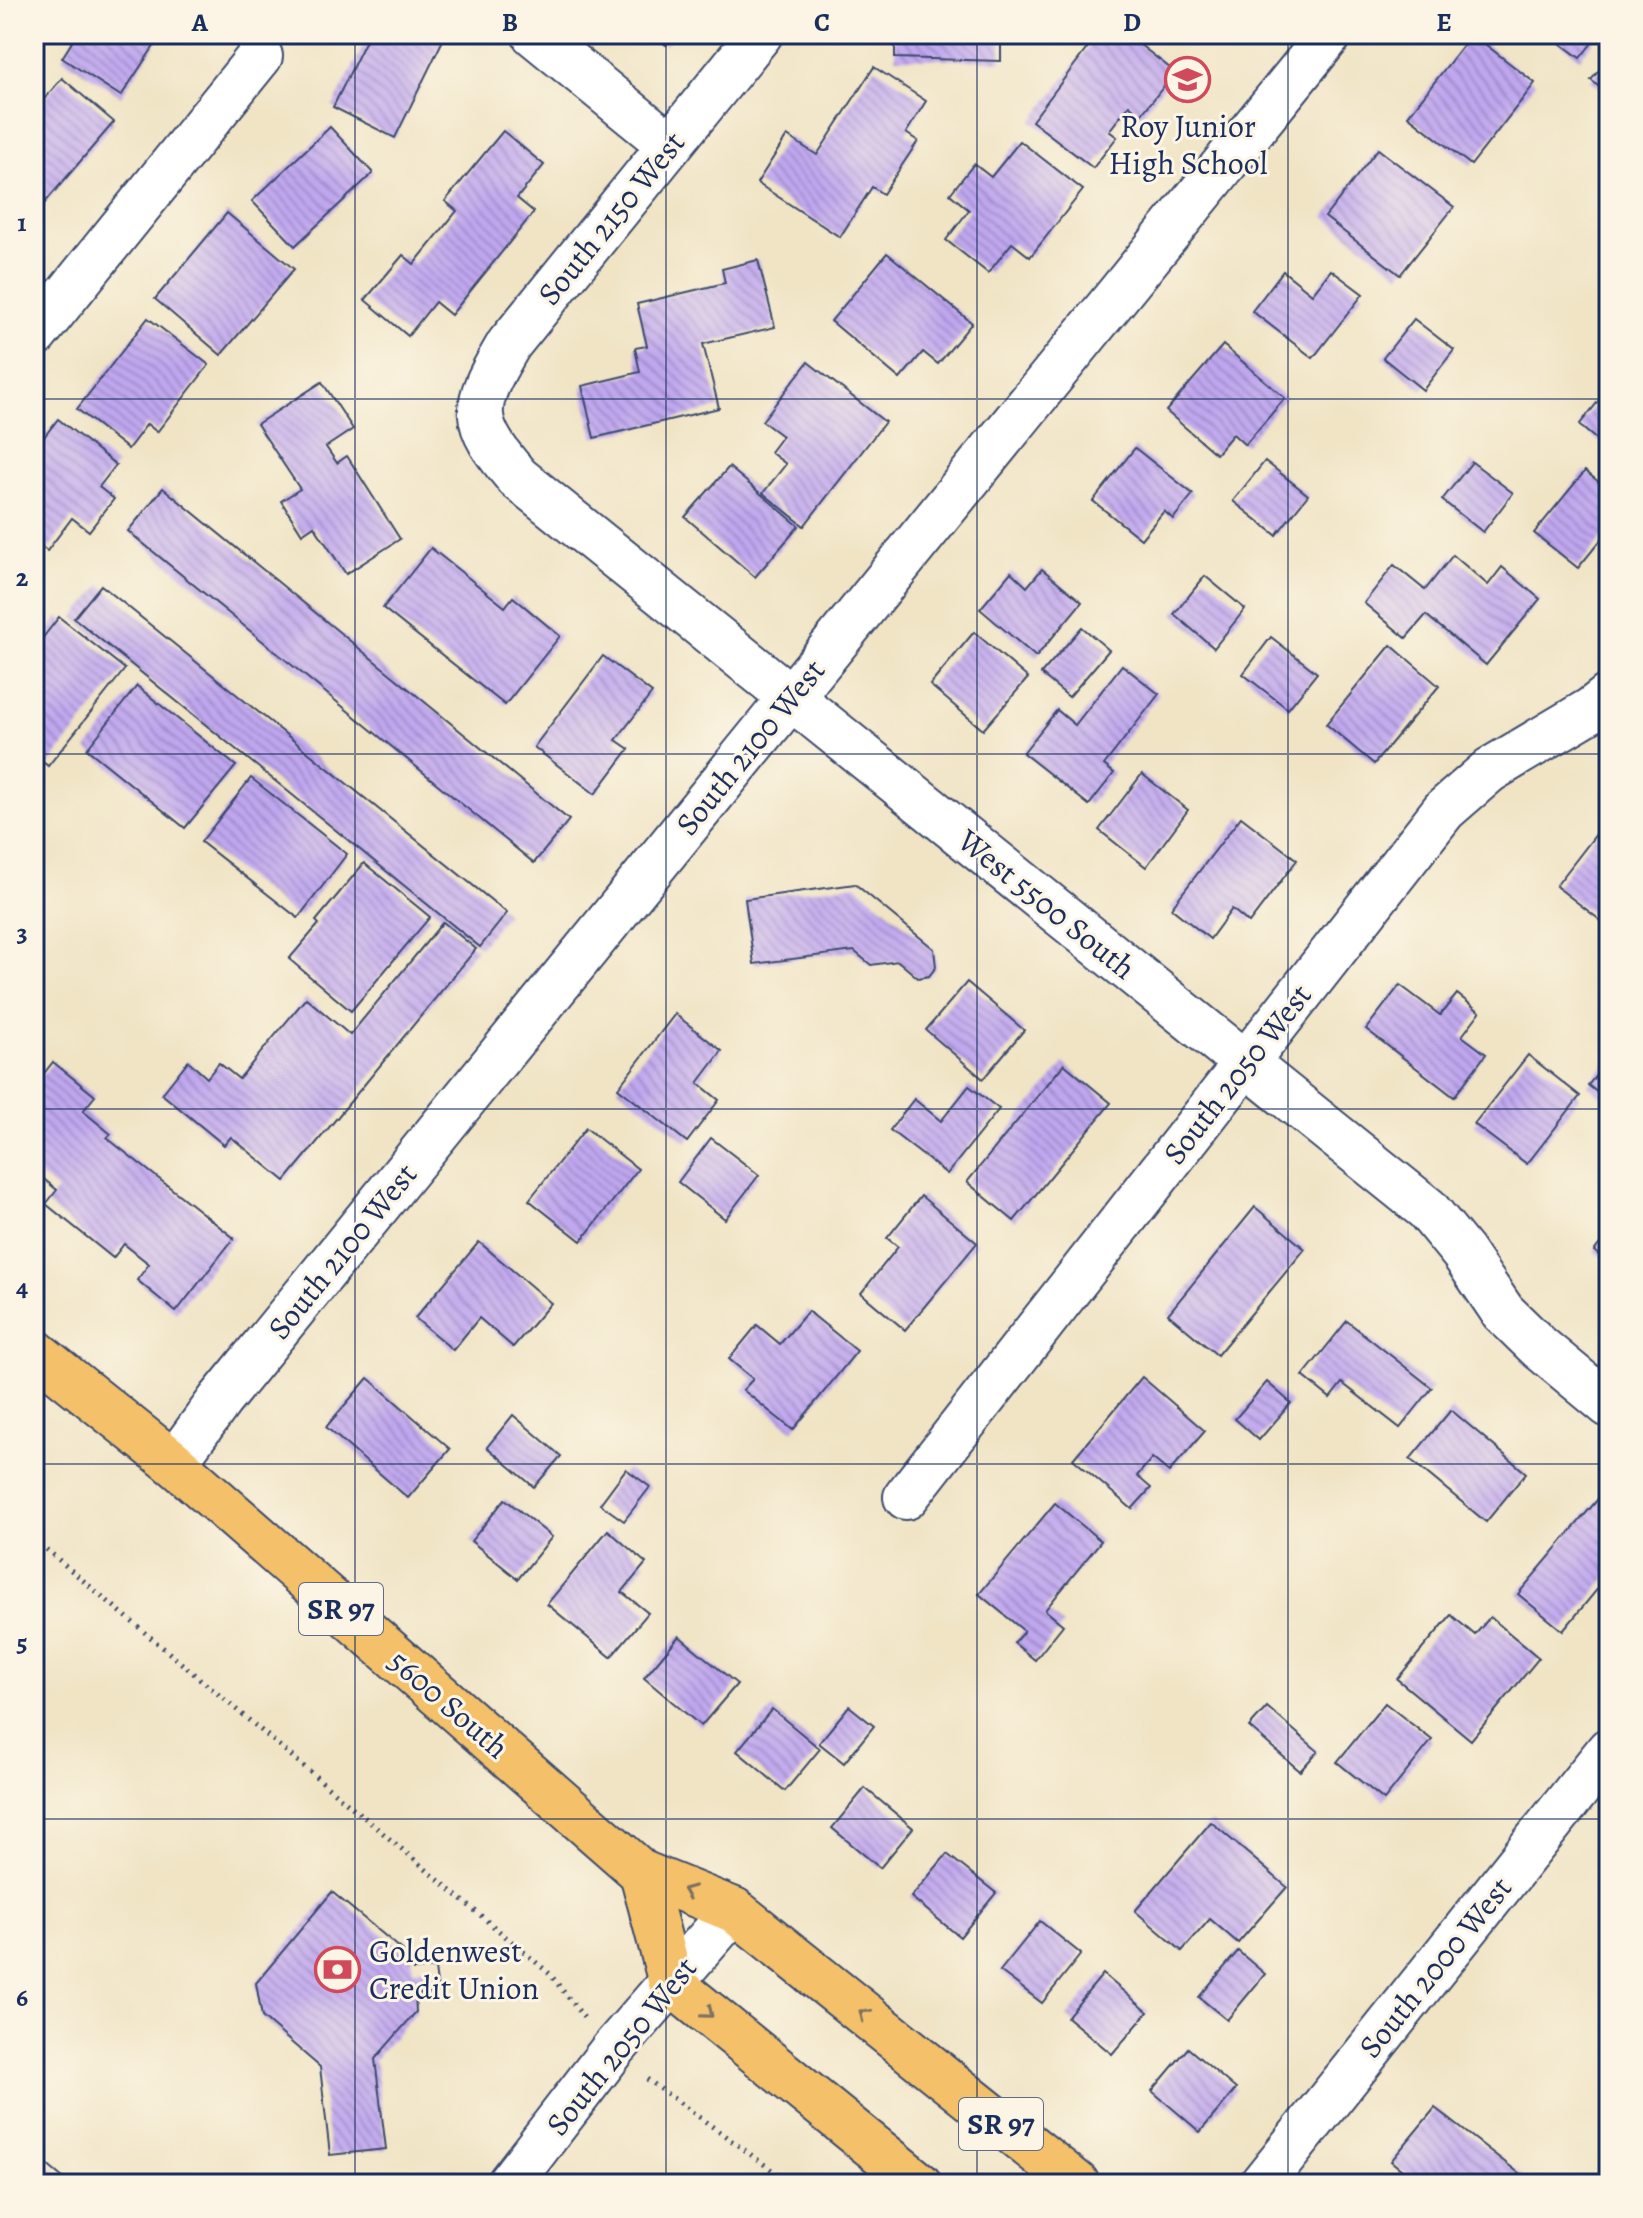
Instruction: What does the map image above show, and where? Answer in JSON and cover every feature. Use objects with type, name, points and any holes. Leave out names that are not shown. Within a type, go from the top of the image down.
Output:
[{"type":"main road","name":"5600 South","points":[[34,1351],[174,1463],[642,1873],[734,1910],[1077,2184]]},
{"type":"main road","points":[[642,1873],[671,1983],[919,2184]]},
{"type":"street","points":[[534,34],[670,145]]},
{"type":"street","name":"South 2150 West","points":[[478,412],[489,377],[509,344],[760,34]]},
{"type":"street","name":"South 2100 West","points":[[174,1463],[220,1400],[1330,34]]},
{"type":"street","points":[[34,336],[260,56]]},
{"type":"street","name":"West 5500 South","points":[[478,412],[492,447],[518,478],[1427,1209],[1463,1253],[1503,1312],[1539,1347],[1609,1405]]},
{"type":"street","name":"South 2050 West","points":[[906,1497],[1444,810],[1490,770],[1609,696]]},
{"type":"street","name":"South 2000 West","points":[[1262,2184],[1609,1750]]},
{"type":"street","name":"South 2050 West","points":[[509,2184],[614,2048],[734,1910]]},
{"type":"path","points":[[34,1539],[550,1974],[581,2015]]},
{"type":"path","points":[[657,2089],[791,2184]]},
{"type":"building","points":[[77,34],[162,34],[121,96],[62,58]]},
{"type":"building","points":[[369,34],[432,34],[443,40],[395,138],[333,107]]},
{"type":"building","points":[[652,34],[675,34],[666,45]]},
{"type":"building","points":[[895,34],[1001,34],[1001,61],[895,58]]},
{"type":"building","points":[[1098,34],[1126,34],[1175,72],[1141,115],[1129,105],[1109,131],[1117,137],[1093,168],[1032,121]]},
{"type":"building","points":[[1472,34],[1535,83],[1471,165],[1408,116]]},
{"type":"building","points":[[1548,34],[1599,34],[1580,58]]},
{"type":"building","points":[[1609,58],[1609,95],[1591,80]]},
{"type":"building","points":[[874,67],[926,101],[906,133],[918,141],[883,194],[872,187],[840,237],[757,183],[787,136],[817,155]]},
{"type":"building","points":[[62,78],[114,122],[42,206],[34,199],[34,111]]},
{"type":"building","points":[[330,127],[373,173],[295,246],[252,201]]},
{"type":"building","points":[[503,131],[544,165],[517,198],[534,212],[451,315],[435,302],[408,336],[365,300],[403,255],[414,264],[457,211],[445,201]]},
{"type":"building","points":[[1020,141],[1083,190],[1030,257],[1012,243],[988,273],[946,240],[969,210],[950,194],[974,164],[991,177]]},
{"type":"building","points":[[1378,149],[1454,207],[1400,275],[1325,217]]},
{"type":"building","points":[[227,213],[294,269],[221,355],[155,299]]},
{"type":"building","points":[[887,253],[972,323],[938,364],[923,352],[900,379],[831,321]]},
{"type":"building","points":[[758,260],[775,327],[703,344],[719,408],[594,438],[582,386],[640,372],[635,348],[647,346],[637,304],[725,283],[722,269]]},
{"type":"building","points":[[1331,270],[1363,294],[1313,358],[1252,311],[1283,271],[1312,294]]},
{"type":"building","points":[[148,318],[209,365],[157,432],[147,424],[128,449],[77,409]]},
{"type":"building","points":[[1414,319],[1454,350],[1423,390],[1383,358]]},
{"type":"building","points":[[1223,345],[1285,398],[1245,445],[1233,434],[1216,454],[1166,411]]},
{"type":"building","points":[[808,362],[885,422],[804,526],[763,493],[786,464],[770,452],[782,436],[762,421]]},
{"type":"building","points":[[322,382],[353,429],[326,447],[337,463],[347,456],[400,539],[346,574],[314,526],[302,534],[281,501],[300,489],[257,424]]},
{"type":"building","points":[[1609,388],[1609,450],[1579,425]]},
{"type":"building","points":[[58,419],[116,465],[99,487],[114,499],[89,531],[72,518],[47,551],[34,541],[34,450]]},
{"type":"building","points":[[1135,448],[1193,494],[1173,519],[1164,511],[1141,539],[1093,501]]},
{"type":"building","points":[[1265,461],[1308,495],[1276,535],[1233,501]]},
{"type":"building","points":[[1472,462],[1513,493],[1483,532],[1442,500]]},
{"type":"building","points":[[729,467],[799,526],[755,577],[685,517]]},
{"type":"building","points":[[1585,471],[1609,490],[1609,530],[1578,568],[1534,533]]},
{"type":"building","points":[[163,488],[569,820],[534,863],[128,531]]},
{"type":"building","points":[[431,548],[505,607],[513,597],[560,636],[505,705],[383,608]]},
{"type":"building","points":[[1453,555],[1488,585],[1502,567],[1540,599],[1486,665],[1426,615],[1406,638],[1364,603],[1394,565],[1425,590]]},
{"type":"building","points":[[34,561],[42,568],[34,578]]},
{"type":"building","points":[[1042,569],[1082,602],[1036,657],[980,609],[1011,572],[1027,587]]},
{"type":"building","points":[[1205,576],[1245,609],[1214,648],[1174,614]]},
{"type":"building","points":[[101,585],[507,913],[480,947],[74,618]]},
{"type":"building","points":[[59,617],[125,669],[48,766],[34,755],[34,649]]},
{"type":"building","points":[[1082,627],[1109,650],[1069,697],[1041,674]]},
{"type":"building","points":[[974,632],[1028,678],[983,730],[930,685]]},
{"type":"building","points":[[1271,637],[1317,673],[1288,709],[1243,674]]},
{"type":"building","points":[[1391,645],[1439,686],[1374,764],[1326,724]]},
{"type":"building","points":[[603,656],[652,693],[616,740],[629,749],[595,794],[534,747]]},
{"type":"building","points":[[1122,665],[1159,694],[1104,765],[1114,773],[1089,805],[1023,753],[1057,710],[1075,725]]},
{"type":"building","points":[[137,686],[236,766],[185,828],[87,749]]},
{"type":"building","points":[[1142,774],[1188,810],[1146,867],[1099,830]]},
{"type":"building","points":[[251,778],[347,854],[298,918],[201,842]]},
{"type":"building","points":[[1241,817],[1297,860],[1249,923],[1232,909],[1210,939],[1171,908]]},
{"type":"building","points":[[1604,824],[1609,828],[1609,927],[1556,886]]},
{"type":"building","points":[[364,863],[430,917],[351,1011],[289,959]]},
{"type":"building","points":[[855,884],[934,949],[936,967],[929,976],[918,978],[898,961],[871,965],[854,951],[754,964],[745,899]]},
{"type":"building","points":[[443,922],[476,949],[285,1181],[231,1137],[224,1145],[162,1094],[188,1061],[207,1078],[219,1063],[239,1079],[306,998],[350,1035]]},
{"type":"building","points":[[967,982],[1024,1030],[983,1079],[926,1030]]},
{"type":"building","points":[[1400,985],[1440,1015],[1457,994],[1480,1012],[1462,1036],[1486,1054],[1454,1097],[1366,1029]]},
{"type":"building","points":[[675,1014],[722,1051],[698,1083],[719,1100],[687,1142],[618,1088]]},
{"type":"building","points":[[1528,1055],[1580,1096],[1527,1164],[1474,1124]]},
{"type":"building","points":[[1609,1060],[1609,1102],[1588,1085]]},
{"type":"building","points":[[53,1062],[95,1096],[83,1111],[111,1134],[107,1138],[234,1238],[176,1312],[137,1280],[149,1264],[124,1244],[113,1258],[46,1204],[57,1190],[34,1171],[34,1086]]},
{"type":"building","points":[[1064,1064],[1111,1103],[1014,1221],[967,1182]]},
{"type":"building","points":[[969,1086],[999,1109],[947,1174],[890,1130],[914,1099],[941,1121]]},
{"type":"building","points":[[586,1128],[638,1169],[581,1241],[529,1200]]},
{"type":"building","points":[[711,1138],[759,1175],[725,1219],[678,1182]]},
{"type":"building","points":[[921,1196],[977,1243],[905,1330],[861,1293],[898,1247],[887,1238]]},
{"type":"building","points":[[1255,1207],[1305,1249],[1217,1355],[1168,1314]]},
{"type":"building","points":[[1609,1233],[1609,1263],[1594,1251]]},
{"type":"building","points":[[479,1242],[551,1303],[513,1347],[479,1318],[453,1350],[415,1318]]},
{"type":"building","points":[[808,1311],[857,1351],[793,1430],[743,1390],[753,1379],[729,1359],[757,1325],[780,1344]]},
{"type":"building","points":[[1347,1321],[1432,1388],[1400,1428],[1342,1383],[1330,1398],[1303,1376]]},
{"type":"building","points":[[1142,1377],[1205,1431],[1169,1472],[1152,1458],[1137,1476],[1151,1488],[1132,1509],[1073,1459]]},
{"type":"building","points":[[368,1378],[450,1449],[408,1498],[326,1427]]},
{"type":"building","points":[[1267,1382],[1291,1403],[1259,1440],[1235,1419]]},
{"type":"building","points":[[1451,1410],[1526,1473],[1486,1522],[1410,1459]]},
{"type":"building","points":[[513,1415],[561,1456],[534,1487],[487,1447]]},
{"type":"building","points":[[626,1469],[650,1487],[624,1521],[600,1504]]},
{"type":"building","points":[[505,1499],[552,1537],[518,1579],[471,1541]]},
{"type":"building","points":[[1598,1499],[1609,1508],[1609,1575],[1563,1631],[1518,1594]]},
{"type":"building","points":[[1055,1503],[1101,1541],[1045,1610],[1063,1625],[1035,1660],[1014,1643],[1024,1631],[979,1594]]},
{"type":"building","points":[[608,1530],[646,1563],[622,1592],[648,1613],[611,1657],[547,1604]]},
{"type":"building","points":[[1451,1615],[1475,1635],[1490,1617],[1539,1658],[1471,1740],[1397,1679]]},
{"type":"building","points":[[679,1636],[737,1684],[701,1726],[644,1678]]},
{"type":"building","points":[[1385,1703],[1432,1740],[1384,1800],[1337,1762]]},
{"type":"building","points":[[849,1706],[874,1726],[844,1763],[819,1743]]},
{"type":"building","points":[[1267,1707],[1318,1751],[1300,1771],[1249,1727]]},
{"type":"building","points":[[772,1709],[820,1749],[785,1791],[737,1751]]},
{"type":"building","points":[[865,1788],[913,1828],[880,1868],[832,1828]]},
{"type":"building","points":[[1211,1822],[1287,1887],[1238,1943],[1210,1919],[1182,1951],[1135,1911]]},
{"type":"building","points":[[947,1854],[996,1893],[960,1937],[911,1897]]},
{"type":"building","points":[[332,1892],[412,1958],[413,1970],[435,1968],[438,1992],[415,1995],[416,2012],[375,2059],[386,2149],[330,2155],[320,2067],[262,2017],[256,1983]]},
{"type":"building","points":[[1040,1921],[1081,1954],[1042,2003],[1000,1971]]},
{"type":"building","points":[[1238,1951],[1265,1974],[1227,2020],[1199,1997]]},
{"type":"building","points":[[1103,1974],[1148,2012],[1112,2054],[1067,2017]]},
{"type":"building","points":[[1188,2048],[1236,2089],[1200,2132],[1152,2091]]},
{"type":"building","points":[[1435,2108],[1533,2184],[1419,2184],[1391,2161]]},
{"type":"building","points":[[34,2154],[70,2184],[34,2184]]},
{"type":"place","name":"Roy Junior High School","points":[[1188,79]]},
{"type":"place","name":"Goldenwest Credit Union","points":[[338,1969]]}]
